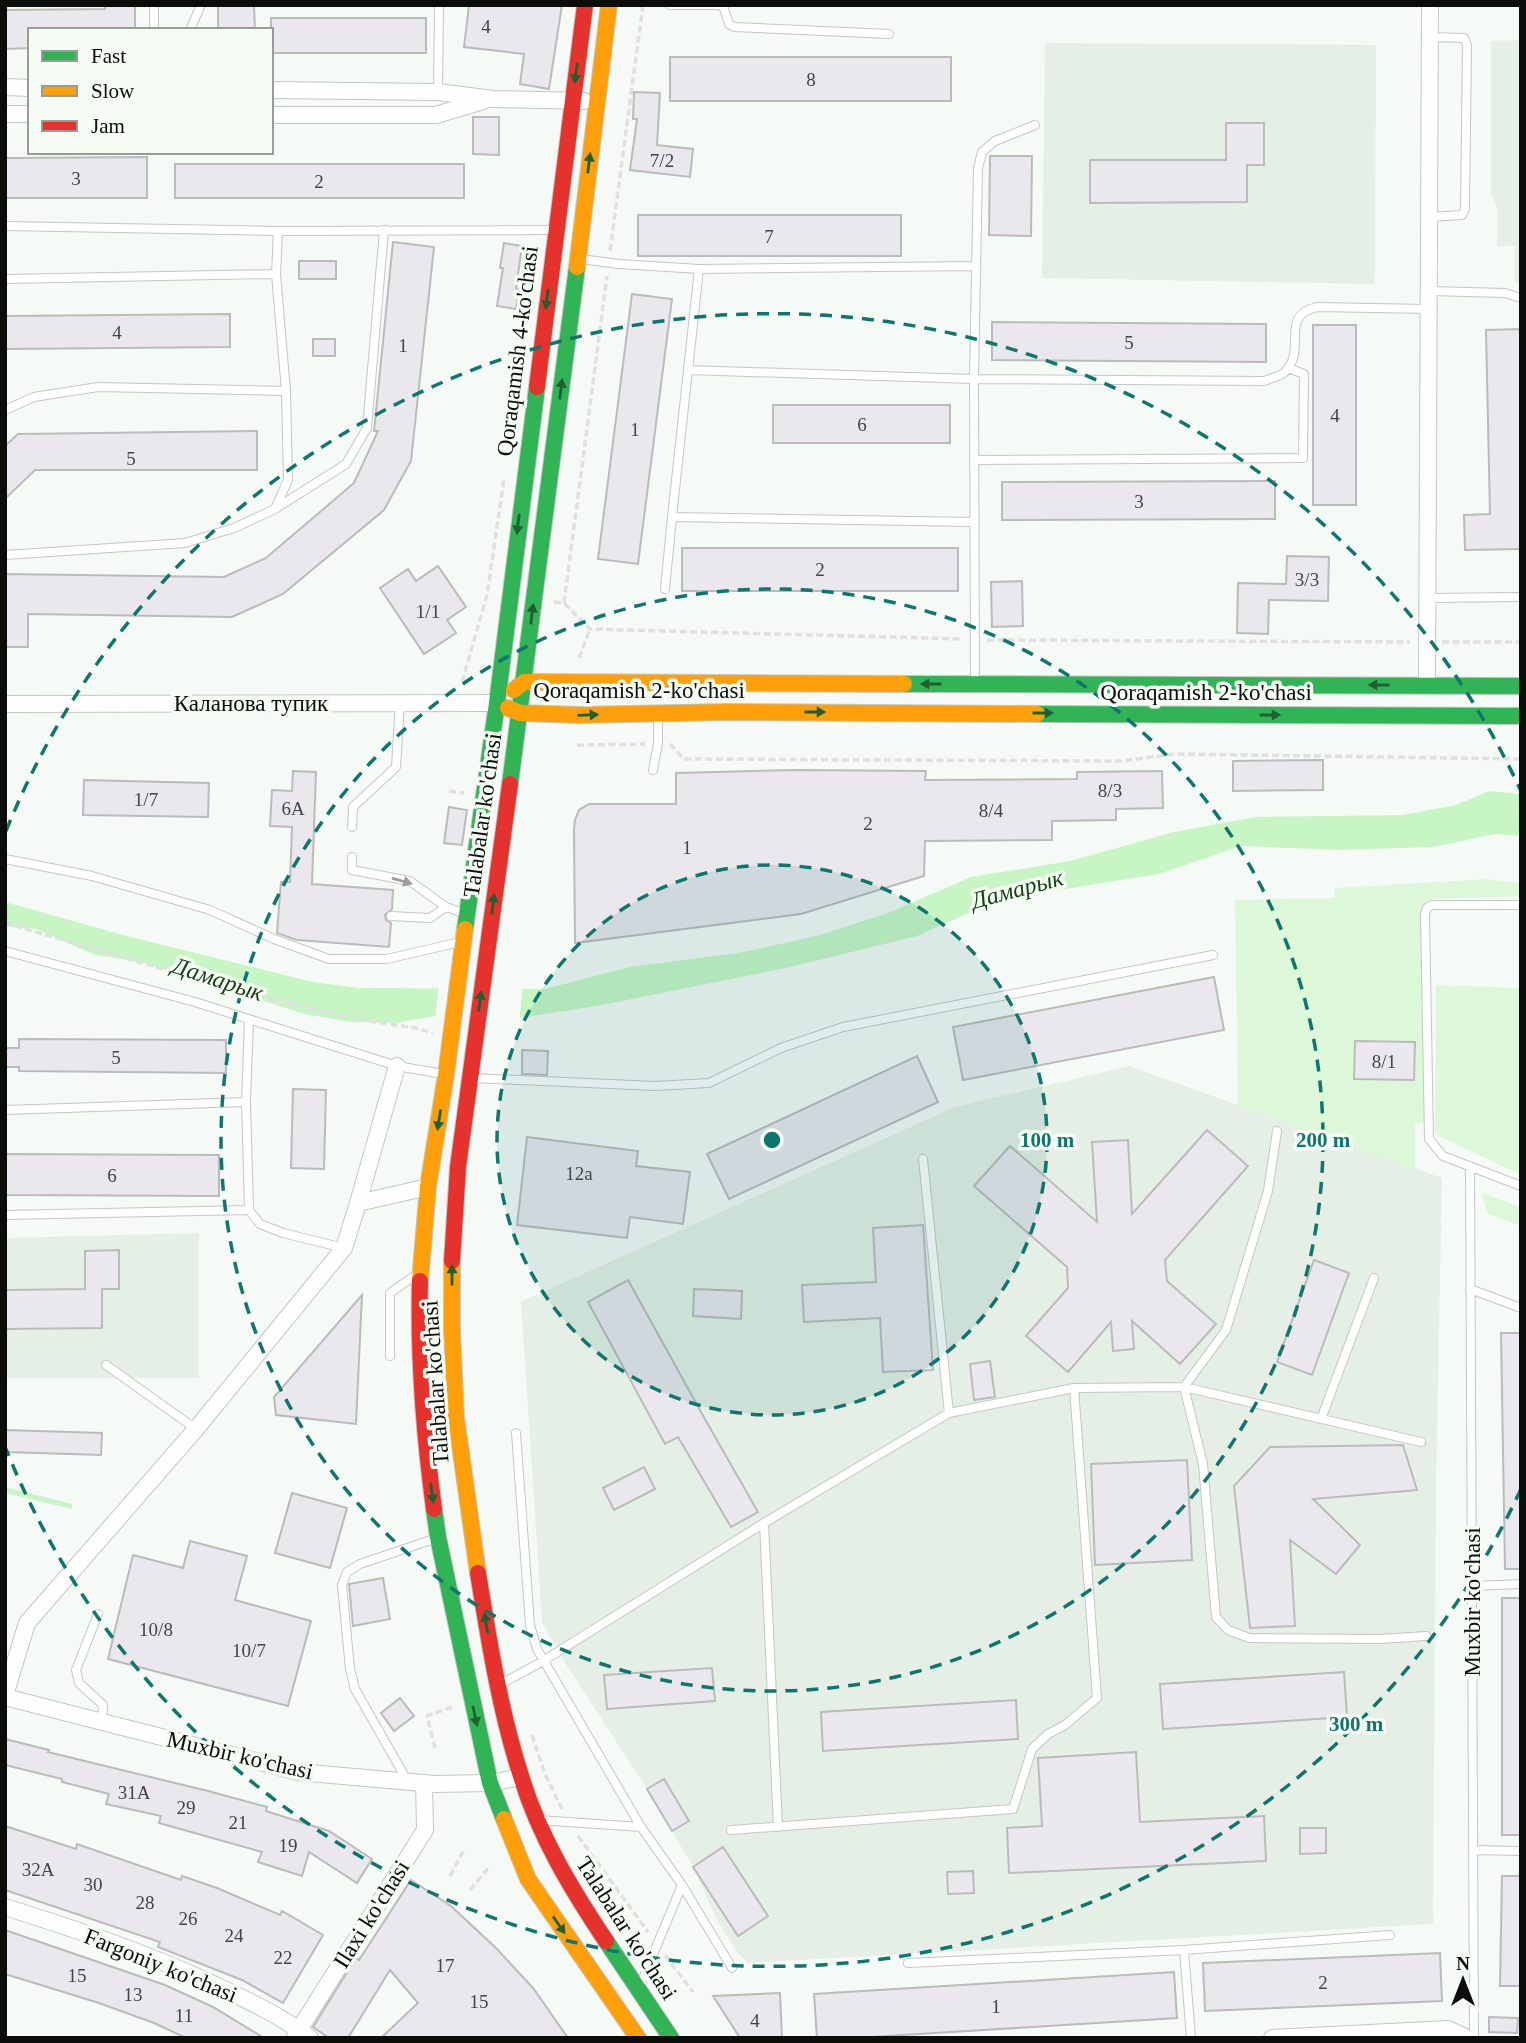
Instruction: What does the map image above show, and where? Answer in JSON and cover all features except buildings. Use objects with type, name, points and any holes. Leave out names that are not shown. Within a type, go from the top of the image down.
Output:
[{"type":"main road","name":"Qoraqamish 4-ko'chasi","points":[[497,703],[585,5]]},
{"type":"main road","points":[[524,682],[609,5]]},
{"type":"main road","name":"Qoraqamish 2-ko'chasi","points":[[1520,686],[524,682],[497,703],[520,713],[578,715],[657,712],[1520,716]]},
{"type":"main road","name":"Talabalar ko'chasi","points":[[524,682],[458,1167],[452,1240],[452,1331],[458,1429],[478,1576],[498,1685],[521,1777],[570,1887],[671,2038]]},
{"type":"main road","points":[[1520,686],[1520,716]]},
{"type":"main road","name":"Talabalar ko'chasi","points":[[497,703],[460,969],[445,1031],[446,1075],[428,1187],[419,1334],[429,1472],[438,1537],[490,1783],[528,1879],[638,2038]]},
{"type":"main road","points":[[446,1075],[470,1077]]},
{"type":"street","points":[[1427,685],[1430,5]]},
{"type":"street","points":[[5,87],[28,88]]},
{"type":"street","points":[[273,90],[438,92],[493,99],[597,102]]},
{"type":"street","points":[[273,114],[436,115],[493,99]]},
{"type":"street","points":[[5,114],[28,114]]},
{"type":"street","name":"Каланова тупик","points":[[5,704],[497,703]]},
{"type":"street","points":[[5,1696],[27,1623],[196,1429],[344,1248],[397,1066]]},
{"type":"street","points":[[358,1203],[428,1187]]},
{"type":"street","name":"Muxbir ko'chasi","points":[[5,1696],[298,1772],[416,1783],[490,1783],[521,1777]]},
{"type":"street","name":"Ilaxi ko'chasi","points":[[301,2035],[425,1830],[416,1783]]},
{"type":"street","name":"Fargoniy ko'chasi","points":[[5,1907],[127,1947],[243,1998],[301,2035]]},
{"type":"street","points":[[1272,2038],[1448,2029],[1467,2038]]},
{"type":"lane","points":[[154,5],[154,28]]},
{"type":"lane","points":[[191,28],[201,5]]},
{"type":"lane","points":[[438,92],[439,5]]},
{"type":"lane","points":[[670,5],[724,6],[729,24],[734,27],[889,34]]},
{"type":"lane","points":[[1429,217],[1462,215],[1465,208],[1467,45],[1464,38],[1430,37]]},
{"type":"lane","points":[[975,684],[974,379],[978,168],[982,152],[995,141],[1035,125]]},
{"type":"lane","points":[[5,226],[556,230]]},
{"type":"lane","points":[[275,509],[288,480],[286,391],[276,274],[278,230]]},
{"type":"lane","points":[[5,555],[185,543],[234,528],[275,509],[346,464],[367,428],[384,230]]},
{"type":"lane","points":[[577,258],[699,269],[976,266]]},
{"type":"lane","points":[[665,589],[699,269]]},
{"type":"lane","points":[[5,279],[276,274]]},
{"type":"lane","points":[[1429,291],[1505,293],[1521,298]]},
{"type":"lane","points":[[688,370],[974,379],[1264,381],[1284,373],[1294,358],[1296,319],[1303,310],[1317,307],[1429,309]]},
{"type":"lane","points":[[974,460],[1303,458],[1304,374],[1288,368]]},
{"type":"lane","points":[[5,410],[34,397],[98,387],[286,391]]},
{"type":"lane","points":[[672,517],[974,522]]},
{"type":"lane","points":[[1428,598],[1521,597]]},
{"type":"lane","points":[[352,827],[353,807],[396,767],[400,702]]},
{"type":"lane","points":[[653,770],[657,743],[657,712]]},
{"type":"lane","points":[[352,857],[352,870],[410,881],[446,907],[467,914]]},
{"type":"lane","points":[[5,859],[92,876],[210,911],[329,959],[387,959],[463,942]]},
{"type":"lane","points":[[1521,905],[1432,905],[1425,910],[1429,1139],[1443,1156],[1521,1186]]},
{"type":"lane","points":[[391,916],[430,918],[446,907]]},
{"type":"lane","points":[[5,950],[195,1002],[397,1066],[446,1075]]},
{"type":"lane","points":[[470,1077],[655,1086],[709,1083],[781,1048],[843,1027],[1213,955]]},
{"type":"lane","points":[[249,1019],[246,1102],[249,1210],[260,1224],[283,1233],[344,1248]]},
{"type":"lane","points":[[5,1110],[246,1102]]},
{"type":"lane","points":[[1184,1387],[1226,1330],[1268,1191],[1277,1131]]},
{"type":"lane","points":[[923,1158],[949,1413]]},
{"type":"lane","name":"Muxbir ko'chasi","points":[[1470,1167],[1474,2038]]},
{"type":"lane","points":[[5,1215],[249,1210]]},
{"type":"lane","points":[[390,1356],[390,1293],[421,1271]]},
{"type":"lane","points":[[1321,1419],[1374,1278]]},
{"type":"lane","points":[[1470,1289],[1521,1308]]},
{"type":"lane","points":[[106,1365],[196,1429]]},
{"type":"lane","points":[[498,1685],[543,1661],[764,1523],[949,1413],[1074,1388],[1184,1387],[1422,1442]]},
{"type":"lane","points":[[1184,1387],[1203,1464],[1216,1617],[1228,1630],[1249,1638],[1380,1639],[1426,1636]]},
{"type":"lane","points":[[731,1830],[1013,1810],[1032,1749],[1097,1698],[1074,1388]]},
{"type":"lane","points":[[516,1433],[530,1625],[543,1661],[641,1827],[681,1885],[732,1968]]},
{"type":"lane","points":[[764,1523],[778,1827]]},
{"type":"lane","points":[[416,1783],[355,1689],[350,1669],[342,1585],[347,1572],[360,1564],[438,1537]]},
{"type":"lane","points":[[1472,1586],[1521,1584]]},
{"type":"lane","points":[[98,1614],[76,1670],[79,1682],[103,1705],[102,1722]]},
{"type":"lane","points":[[538,1820],[641,1827]]},
{"type":"lane","points":[[1473,1850],[1521,1851]]},
{"type":"lane","points":[[638,1990],[681,1885]]},
{"type":"lane","points":[[908,1963],[1184,1950],[1390,1935]]},
{"type":"lane","points":[[1184,1950],[1191,2038]]},
{"type":"path","points":[[643,5],[564,603],[590,629],[974,639],[1521,642]]},
{"type":"path","points":[[579,657],[590,629]]},
{"type":"path","points":[[577,745],[669,744],[684,759],[1121,761],[1175,754],[1521,758]]},
{"type":"path","points":[[449,791],[471,794]]},
{"type":"path","points":[[5,923],[252,995],[351,1018],[445,1031]]},
{"type":"path","points":[[435,1748],[427,1716],[457,1705]]},
{"type":"path","points":[[529,1725],[545,1774],[568,1822],[693,1992]]},
{"type":"path","points":[[450,1876],[465,1848]]},
{"type":"path","points":[[470,1890],[489,1867]]},
{"type":"shaded area","points":[[1521,40],[1521,283],[1515,283],[1515,246],[1497,246],[1497,207],[1491,194],[1491,41]]},
{"type":"shaded area","points":[[1045,43],[1376,45],[1375,284],[1042,278]]},
{"type":"shaded area","points":[[1486,879],[1521,883],[1521,896],[1434,899],[1426,902],[1426,1119],[1415,1124],[1415,1169],[1238,1105],[1235,900],[1334,898],[1335,888]]},
{"type":"shaded area","points":[[1436,985],[1521,988],[1521,1175],[1441,1137],[1435,1131]]},
{"type":"shaded area","points":[[1129,1066],[1442,1178],[1436,1487],[1433,1924],[748,1963],[737,1952],[717,1920],[693,1867],[647,1789],[558,1652],[542,1622],[521,1302],[955,1107]]},
{"type":"shaded area","points":[[1482,1193],[1521,1207],[1521,1226],[1487,1213]]},
{"type":"shaded area","points":[[199,1233],[199,1378],[5,1378],[5,1238]]},
{"type":"water","name":"Дамарык","points":[[1489,791],[1521,794],[1521,836],[1495,834],[1433,847],[1340,850],[1241,846],[1159,874],[998,900],[917,936],[786,968],[602,1005],[520,1018],[436,1016],[396,1023],[350,1022],[304,1014],[141,962],[95,955],[36,929],[5,926],[5,902],[123,935],[313,982],[359,988],[545,989],[630,967],[744,952],[820,935],[888,913],[971,877],[1070,861],[1174,832],[1256,817],[1403,815],[1456,805]]},
{"type":"pier","points":[[439,984],[523,985],[519,1022],[435,1020]]},
{"type":"waterway","points":[[5,1490],[70,1506]]},
{"type":"traffic: fast","points":[[510,784],[577,267]]},
{"type":"traffic: fast","points":[[465,929],[537,387]]},
{"type":"traffic: fast","points":[[904,684],[1521,686]]},
{"type":"traffic: fast","points":[[1037,714],[1521,716]]},
{"type":"traffic: fast","points":[[434,1509],[490,1783],[504,1819]]},
{"type":"traffic: fast","points":[[606,1941],[671,2038]]},
{"type":"traffic: slow","points":[[577,267],[609,5]]},
{"type":"traffic: slow","points":[[514,690],[524,682],[904,684]]},
{"type":"traffic: slow","points":[[508,708],[520,713],[578,715],[728,712],[1037,714]]},
{"type":"traffic: slow","points":[[420,1281],[428,1187],[465,929]]},
{"type":"traffic: slow","points":[[452,1261],[456,1417],[478,1573]]},
{"type":"traffic: slow","points":[[504,1819],[528,1879],[638,2038]]},
{"type":"traffic: jam","points":[[537,387],[585,5]]},
{"type":"traffic: jam","points":[[452,1261],[458,1167],[510,784]]},
{"type":"traffic: jam","points":[[420,1281],[422,1395],[434,1509]]},
{"type":"traffic: jam","points":[[478,1573],[501,1701],[528,1798],[558,1862],[606,1941]]}]
